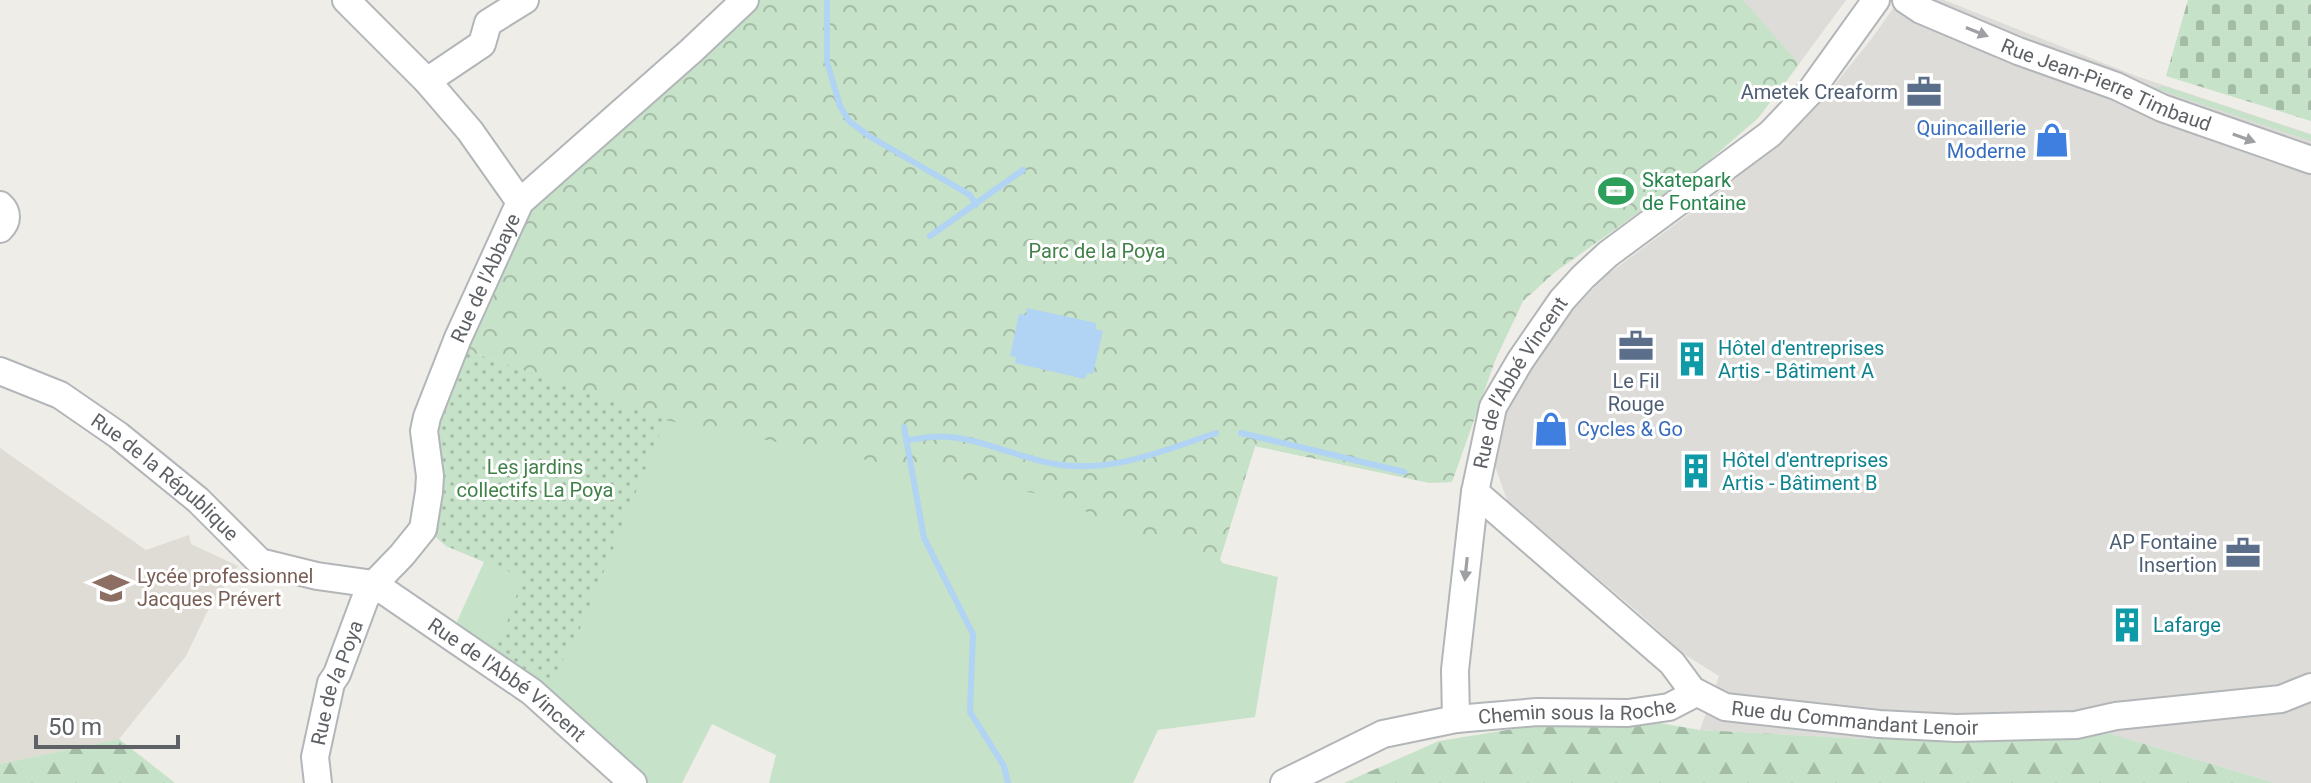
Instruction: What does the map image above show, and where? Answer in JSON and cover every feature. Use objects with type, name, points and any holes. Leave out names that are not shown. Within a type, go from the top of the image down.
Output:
[{"type":"street","points":[[346,0],[427,81],[470,131],[520,202]]},
{"type":"street","points":[[427,81],[482,44],[488,23],[525,0]]},
{"type":"street","name":"Rue de l'Abbaye","points":[[374,584],[423,529],[430,476],[424,431],[427,417],[458,338],[520,202],[745,0]]},
{"type":"street","name":"Rue de l'Abbé Vincent","points":[[1456,719],[1455,670],[1475,492],[1493,407],[1562,300],[1608,254],[1770,134],[1810,92],[1876,0]]},
{"type":"street","name":"Rue Jean-Pierre Timbaud","points":[[1906,0],[1921,10],[2018,51],[2116,86],[2162,108],[2311,160]]},
{"type":"street","points":[[0,205],[6,215],[0,229]]},
{"type":"street","name":"Rue de la République","points":[[0,371],[60,395],[118,435],[198,500],[260,562],[317,576],[374,584]]},
{"type":"street","name":"Rue du Commandant Lenoir","points":[[1475,492],[1672,663],[1696,693],[1725,707],[1879,724],[1956,728],[2076,725],[2116,716],[2281,699],[2311,687]]},
{"type":"street","name":"Rue de l'Abbé Vincent","points":[[374,584],[532,692],[633,783]]},
{"type":"street","name":"Rue de la Poya","points":[[318,783],[315,757],[331,683],[360,609],[374,584]]},
{"type":"street","name":"Chemin sous la Roche","points":[[1456,719],[1537,712],[1628,713],[1669,707],[1696,693]]},
{"type":"street","points":[[1284,783],[1383,734],[1456,719]]},
{"type":"shaded area","points":[[1743,0],[1846,0],[1799,64]]},
{"type":"shaded area","points":[[1899,0],[1944,0],[2136,76],[2311,134],[2311,783],[2275,783],[2111,734],[1867,739],[1700,730],[1719,676],[1684,654],[1508,503],[1494,463],[1498,430],[1517,389],[1562,320],[1608,274],[1716,194],[1778,143],[1829,92]]},
{"type":"shaded area","name":"Lycée professionnel Jacques Prévert","points":[[0,448],[146,550],[189,535],[191,544],[238,566],[208,610],[186,656],[119,739],[0,764]]},
{"type":"green space","name":"Parc de la Poya","points":[[754,0],[1743,0],[1799,64],[1758,118],[1699,169],[1555,272],[1523,301],[1430,483],[1255,446],[1220,559],[1222,563],[1278,577],[1255,717],[1158,730],[1133,783],[769,783],[776,755],[712,724],[682,783],[643,783],[455,626],[484,562],[446,546],[638,117]]},
{"type":"green space","name":"Parc de la Poya","points":[[757,0],[1743,0],[1799,64],[1758,118],[1699,169],[1555,272],[1523,301],[1496,358],[1452,482],[1430,483],[1255,446],[1220,559],[1165,540],[1113,527],[1064,499],[665,420],[462,349],[530,207],[638,117],[722,38]]},
{"type":"green space","points":[[2188,0],[2311,0],[2311,121],[2166,76]]},
{"type":"green space","points":[[2164,86],[2311,135],[2311,141],[2154,88]]},
{"type":"green space","name":"Les jardins collectifs La Poya","points":[[462,349],[665,420],[584,621],[546,691],[490,649],[506,625],[523,577],[446,546],[430,532],[433,431]]},
{"type":"green space","points":[[1607,714],[1700,730],[1867,739],[2111,734],[2275,783],[1344,783],[1439,741]]},
{"type":"green space","points":[[119,739],[175,783],[0,783],[0,764]]},
{"type":"water","points":[[1027,308],[1096,323],[1096,329],[1103,331],[1093,374],[1087,373],[1085,379],[1015,363],[1016,357],[1010,356],[1019,314],[1026,315]]},
{"type":"waterway","points":[[827,0],[827,62],[840,106],[849,121],[970,195],[976,205]]},
{"type":"waterway","points":[[930,236],[1023,170]]},
{"type":"waterway","points":[[904,427],[924,538],[973,634],[970,712],[1004,766],[1008,783]]},
{"type":"waterway","points":[[906,440],[938,436],[962,439],[1055,464],[1097,466],[1137,459],[1216,433]]},
{"type":"waterway","points":[[1241,433],[1404,472]]},
{"type":"place","name":"Ametek Creaform","points":[[1924,92]]},
{"type":"place","name":"Quincaillerie Moderne","points":[[2052,140]]},
{"type":"place","name":"Skatepark de Fontaine","points":[[1616,191]]},
{"type":"place","name":"Le Fil Rouge","points":[[1636,346]]},
{"type":"place","name":"Hôtel d'entreprises Artis - Bâtiment A","points":[[1692,359]]},
{"type":"place","name":"Cycles & Go","points":[[1551,429]]},
{"type":"place","name":"Hôtel d'entreprises Artis - Bâtiment B","points":[[1696,471]]},
{"type":"place","name":"AP Fontaine Insertion","points":[[2243,553]]},
{"type":"place","name":"Lycée professionnel Jacques Prévert","points":[[111,588]]},
{"type":"place","name":"Lafarge","points":[[2127,625]]}]
